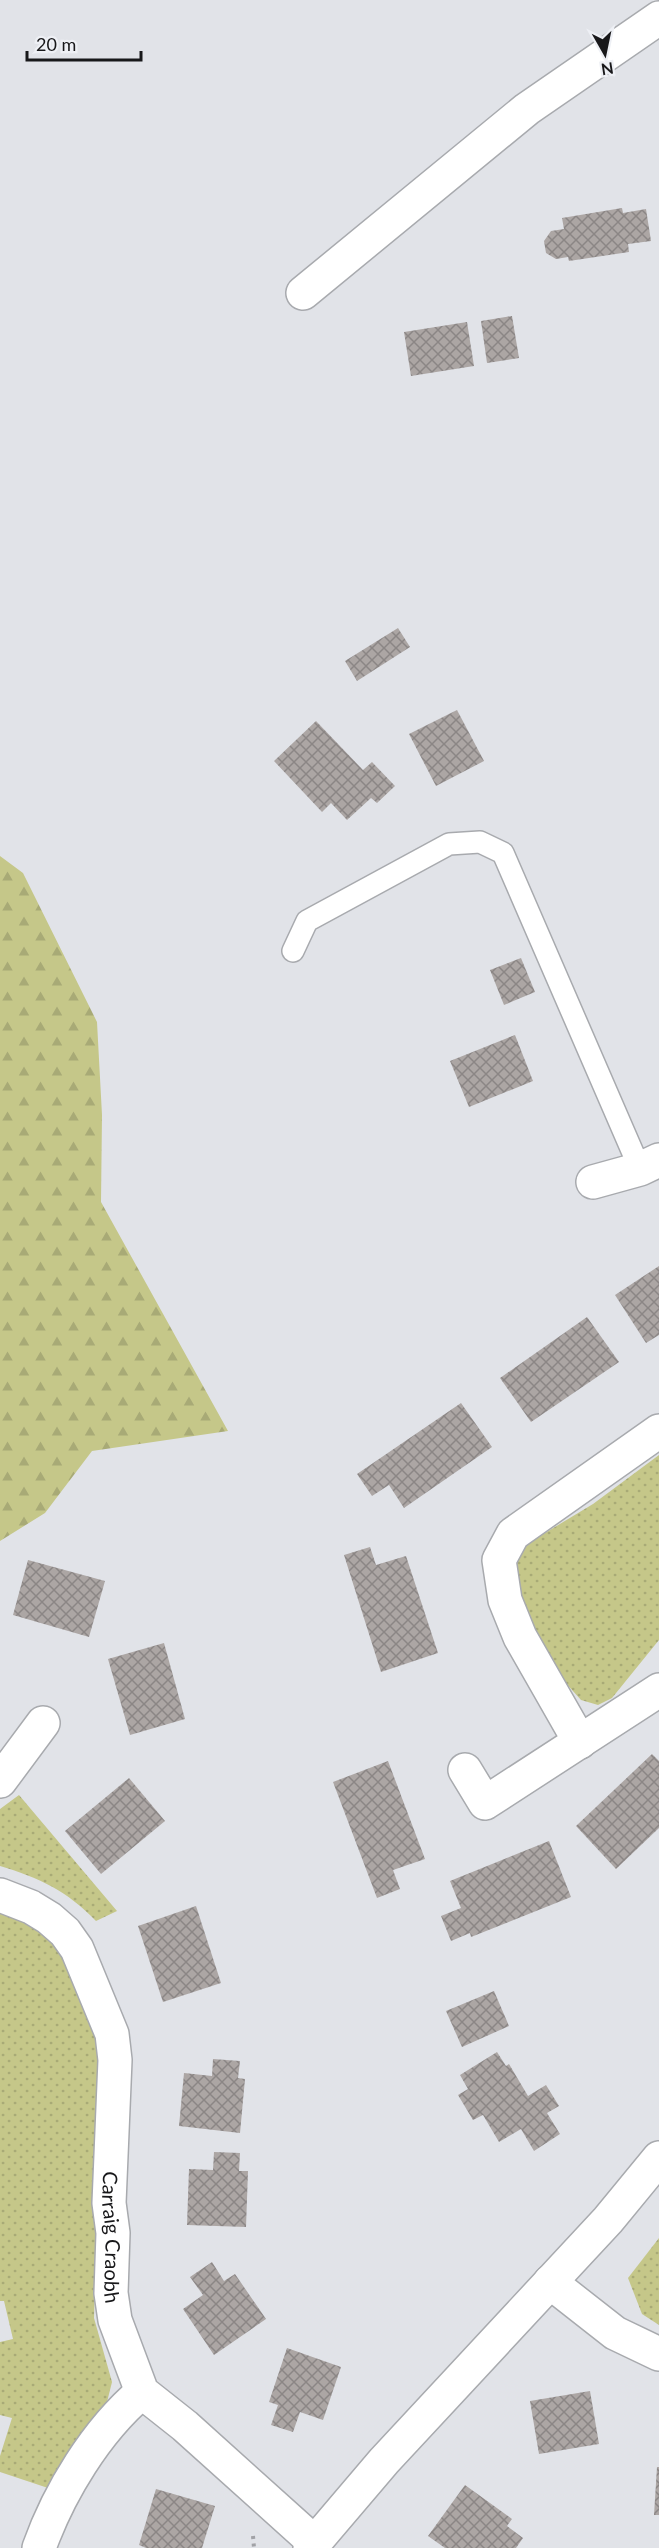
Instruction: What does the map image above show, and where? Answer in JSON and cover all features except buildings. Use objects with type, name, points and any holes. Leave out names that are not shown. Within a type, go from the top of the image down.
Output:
[{"type":"street","points":[[303,292],[527,109],[659,18]]},
{"type":"street","points":[[593,1182],[650,1165]]},
{"type":"street","points":[[580,1742],[520,1637],[505,1600],[499,1560],[513,1534],[659,1431]]},
{"type":"street","points":[[465,1770],[485,1803],[659,1690]]},
{"type":"street","points":[[0,1781],[43,1724]]},
{"type":"street","name":"Carraig Craobh","points":[[0,1895],[31,1907],[49,1918],[65,1932],[77,1949],[112,2034],[115,2060],[109,2203],[113,2233],[111,2293],[115,2320],[142,2392]]},
{"type":"street","points":[[39,2548],[47,2525],[62,2497],[100,2436],[126,2406],[142,2392],[185,2426],[313,2546],[384,2461],[608,2220],[659,2157]]},
{"type":"street","points":[[550,2282],[615,2333],[659,2354]]},
{"type":"lane","points":[[293,951],[307,921],[449,844],[480,842],[502,853],[650,1165]]},
{"type":"green space","points":[[0,856],[23,873],[97,1022],[102,1115],[101,1202],[228,1431],[92,1451],[45,1513],[0,1541]]},
{"type":"green space","points":[[659,1455],[659,1640],[612,1698],[598,1705],[581,1700],[564,1681],[525,1622],[511,1565],[525,1545],[593,1504]]},
{"type":"green space","points":[[19,1795],[117,1911],[96,1921],[74,1901],[52,1887],[28,1875],[0,1866],[0,1809]]},
{"type":"green space","points":[[0,1910],[10,1912],[70,1949],[103,2030],[94,2318],[112,2382],[107,2402],[48,2488],[0,2472],[0,2456],[12,2418],[0,2415],[0,2342],[13,2339],[4,2301],[0,2301]]},
{"type":"green space","points":[[659,2238],[659,2325],[642,2314],[628,2278]]}]
